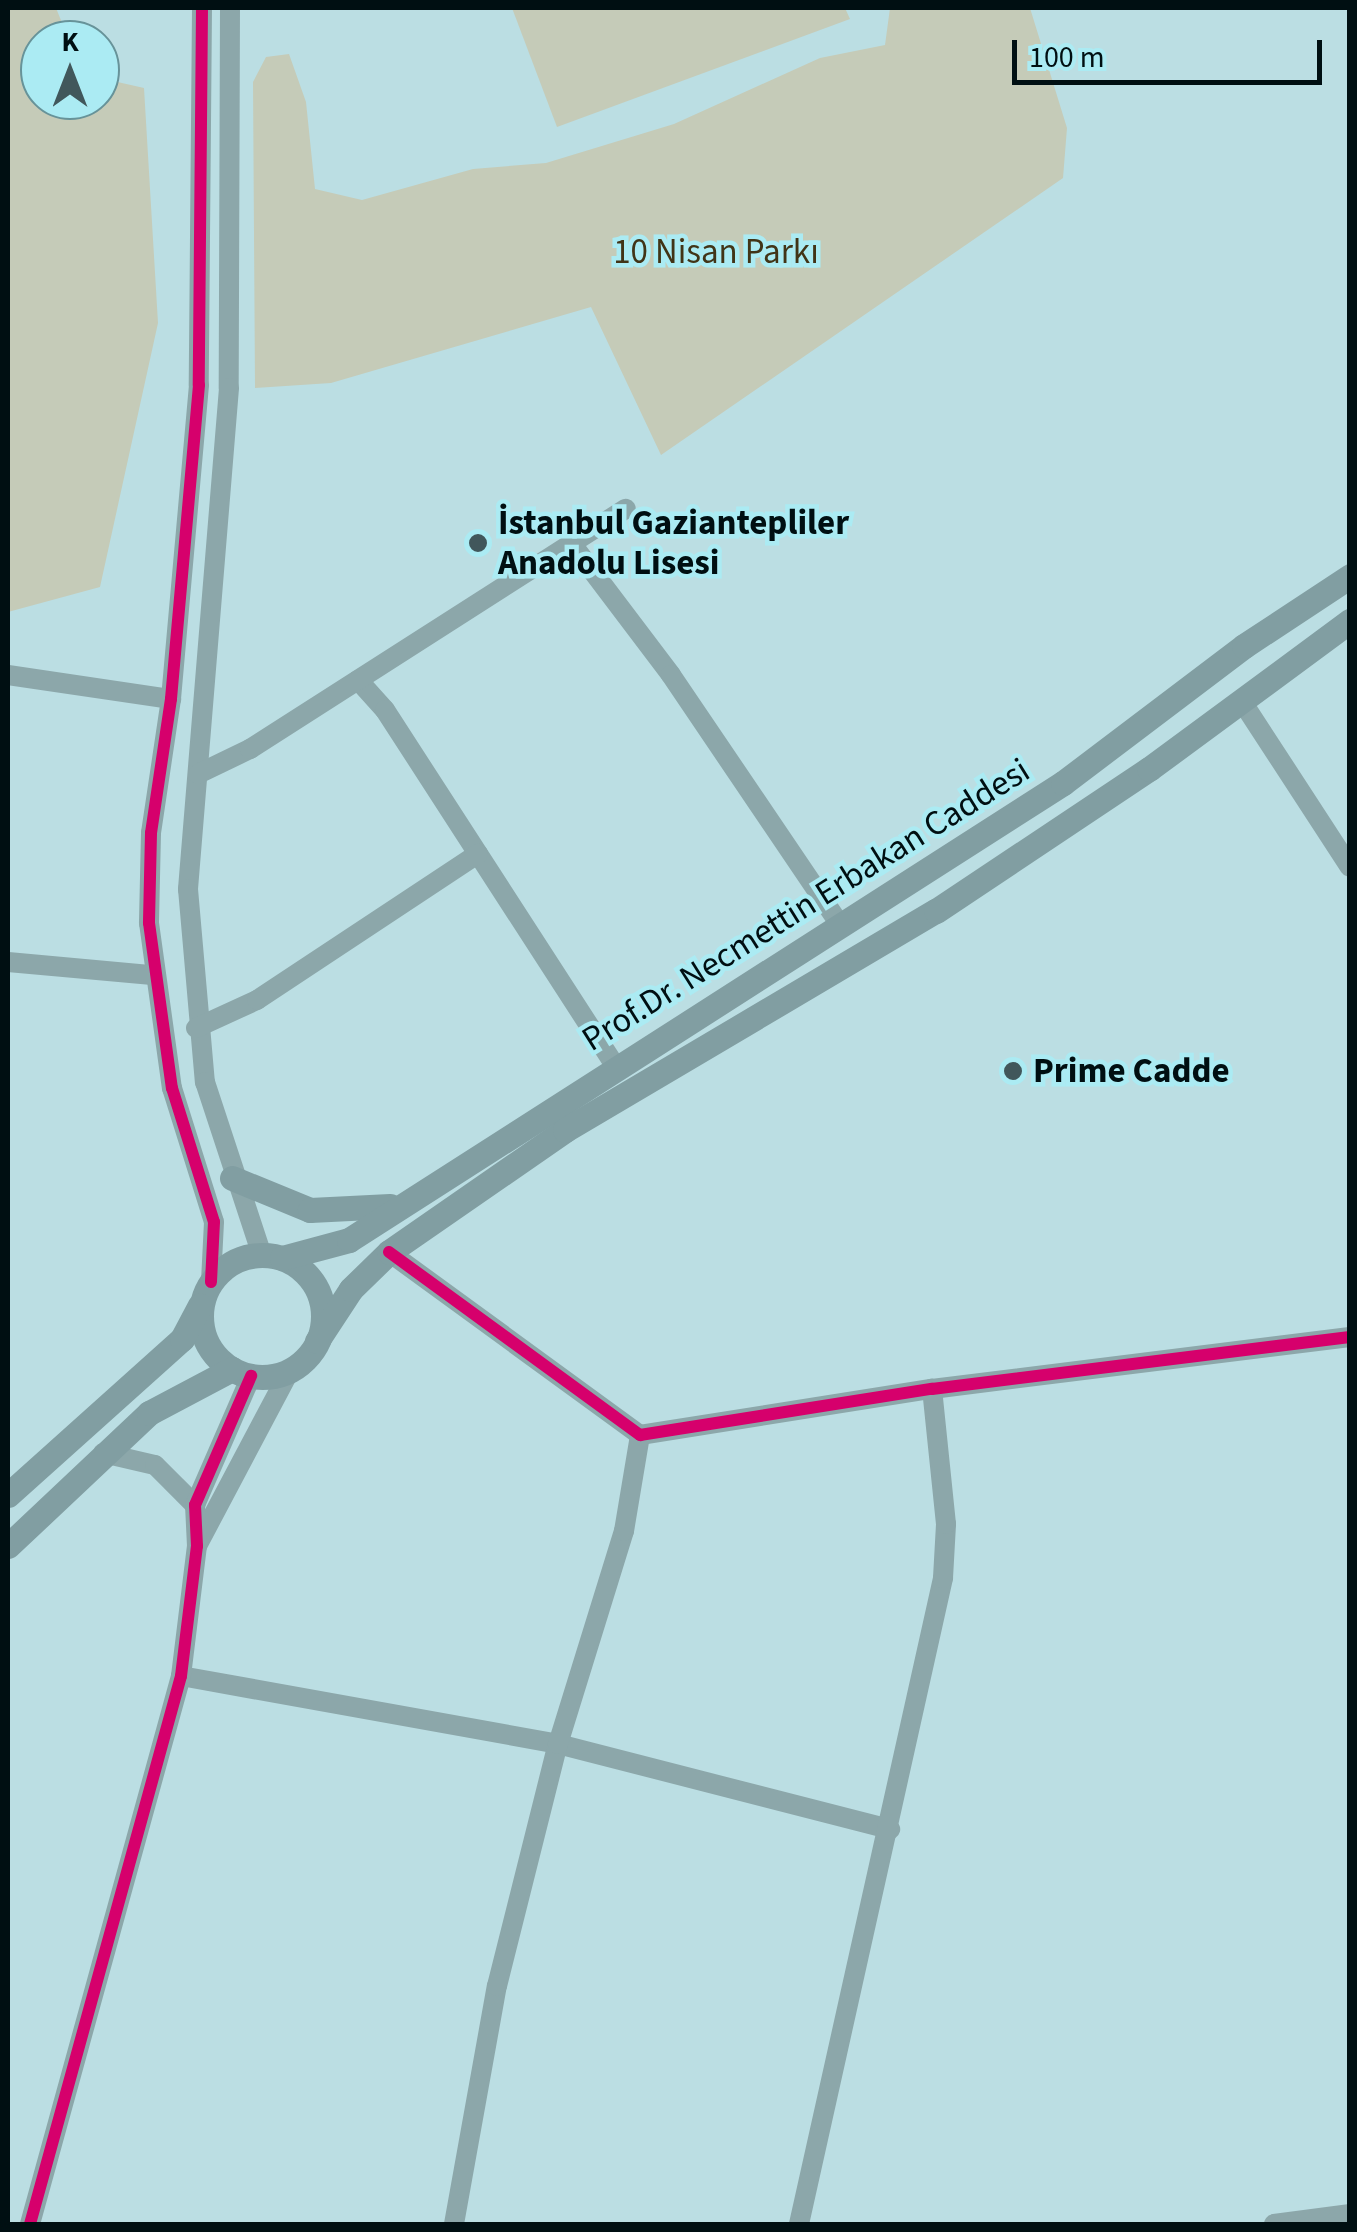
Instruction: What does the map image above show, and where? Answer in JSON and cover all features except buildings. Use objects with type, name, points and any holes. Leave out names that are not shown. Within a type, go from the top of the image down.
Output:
[{"type":"main road","name":"Prof.Dr. Necmettin Erbakan Caddesi","points":[[272,1257],[349,1240],[1063,784],[1244,646],[1350,576]]},
{"type":"main road","name":"Prof.Dr. Necmettin Erbakan Caddesi","points":[[318,1341],[351,1288],[389,1252],[565,1130],[936,911],[1350,621]]},
{"type":"main road","points":[[232,1178],[310,1210],[400,1207]]},
{"type":"main road","points":[[8,1495],[182,1339],[206,1292],[224,1268],[272,1257],[300,1268],[317,1292],[323,1322],[318,1341],[290,1370],[241,1373],[148,1413],[8,1546]]},
{"type":"main road","points":[[206,1292],[206,1340],[241,1373]]},
{"type":"street","points":[[202,8],[203,287],[171,699],[151,833],[152,975],[172,1088],[214,1222],[206,1292]]},
{"type":"street","points":[[230,8],[230,352],[188,889],[196,1028],[232,1178],[272,1257]]},
{"type":"street","points":[[198,774],[250,749],[626,509]]},
{"type":"street","points":[[572,544],[671,675],[840,925]]},
{"type":"street","points":[[8,675],[171,699]]},
{"type":"street","points":[[358,680],[478,854],[616,1066]]},
{"type":"street","points":[[1241,700],[1350,867]]},
{"type":"street","points":[[196,1028],[257,1000],[478,854]]},
{"type":"street","points":[[8,962],[152,975]]},
{"type":"street","points":[[389,1252],[640,1435],[932,1388],[1350,1337]]},
{"type":"street","points":[[198,1546],[290,1370]]},
{"type":"street","points":[[30,2224],[182,1676],[198,1546],[195,1506],[241,1373]]},
{"type":"street","points":[[799,2224],[943,1578],[946,1524],[932,1388]]},
{"type":"street","points":[[454,2224],[497,1986],[558,1744],[624,1531],[640,1435]]},
{"type":"street","points":[[103,1454],[155,1465],[195,1506]]},
{"type":"street","points":[[182,1676],[558,1744],[890,1828]]},
{"type":"street","points":[[1274,2224],[1350,2214]]},
{"type":"green space","points":[[8,8],[56,8],[61,20],[20,20],[20,120],[120,120],[120,83],[144,88],[158,323],[100,587],[8,612]]},
{"type":"green space","points":[[512,8],[845,8],[850,19],[557,127]]},
{"type":"green space","name":"10 Nisan Parkı","points":[[890,8],[1030,8],[1067,128],[1063,178],[661,455],[591,307],[331,383],[255,388],[253,82],[266,57],[289,54],[306,102],[315,189],[362,200],[473,169],[546,163],[674,124],[820,58],[885,45]]},
{"type":"cycle path","points":[[202,8],[199,385],[171,699],[151,833],[149,923],[172,1088],[214,1222],[211,1282]]},
{"type":"cycle path","points":[[389,1252],[640,1435],[932,1389],[1350,1337]]},
{"type":"cycle path","points":[[30,2224],[181,1676],[197,1546],[195,1505],[251,1376]]},
{"type":"place","name":"İstanbul Gaziantepliler Anadolu Lisesi","points":[[478,543]]},
{"type":"place","name":"Prime Cadde","points":[[1013,1071]]}]
